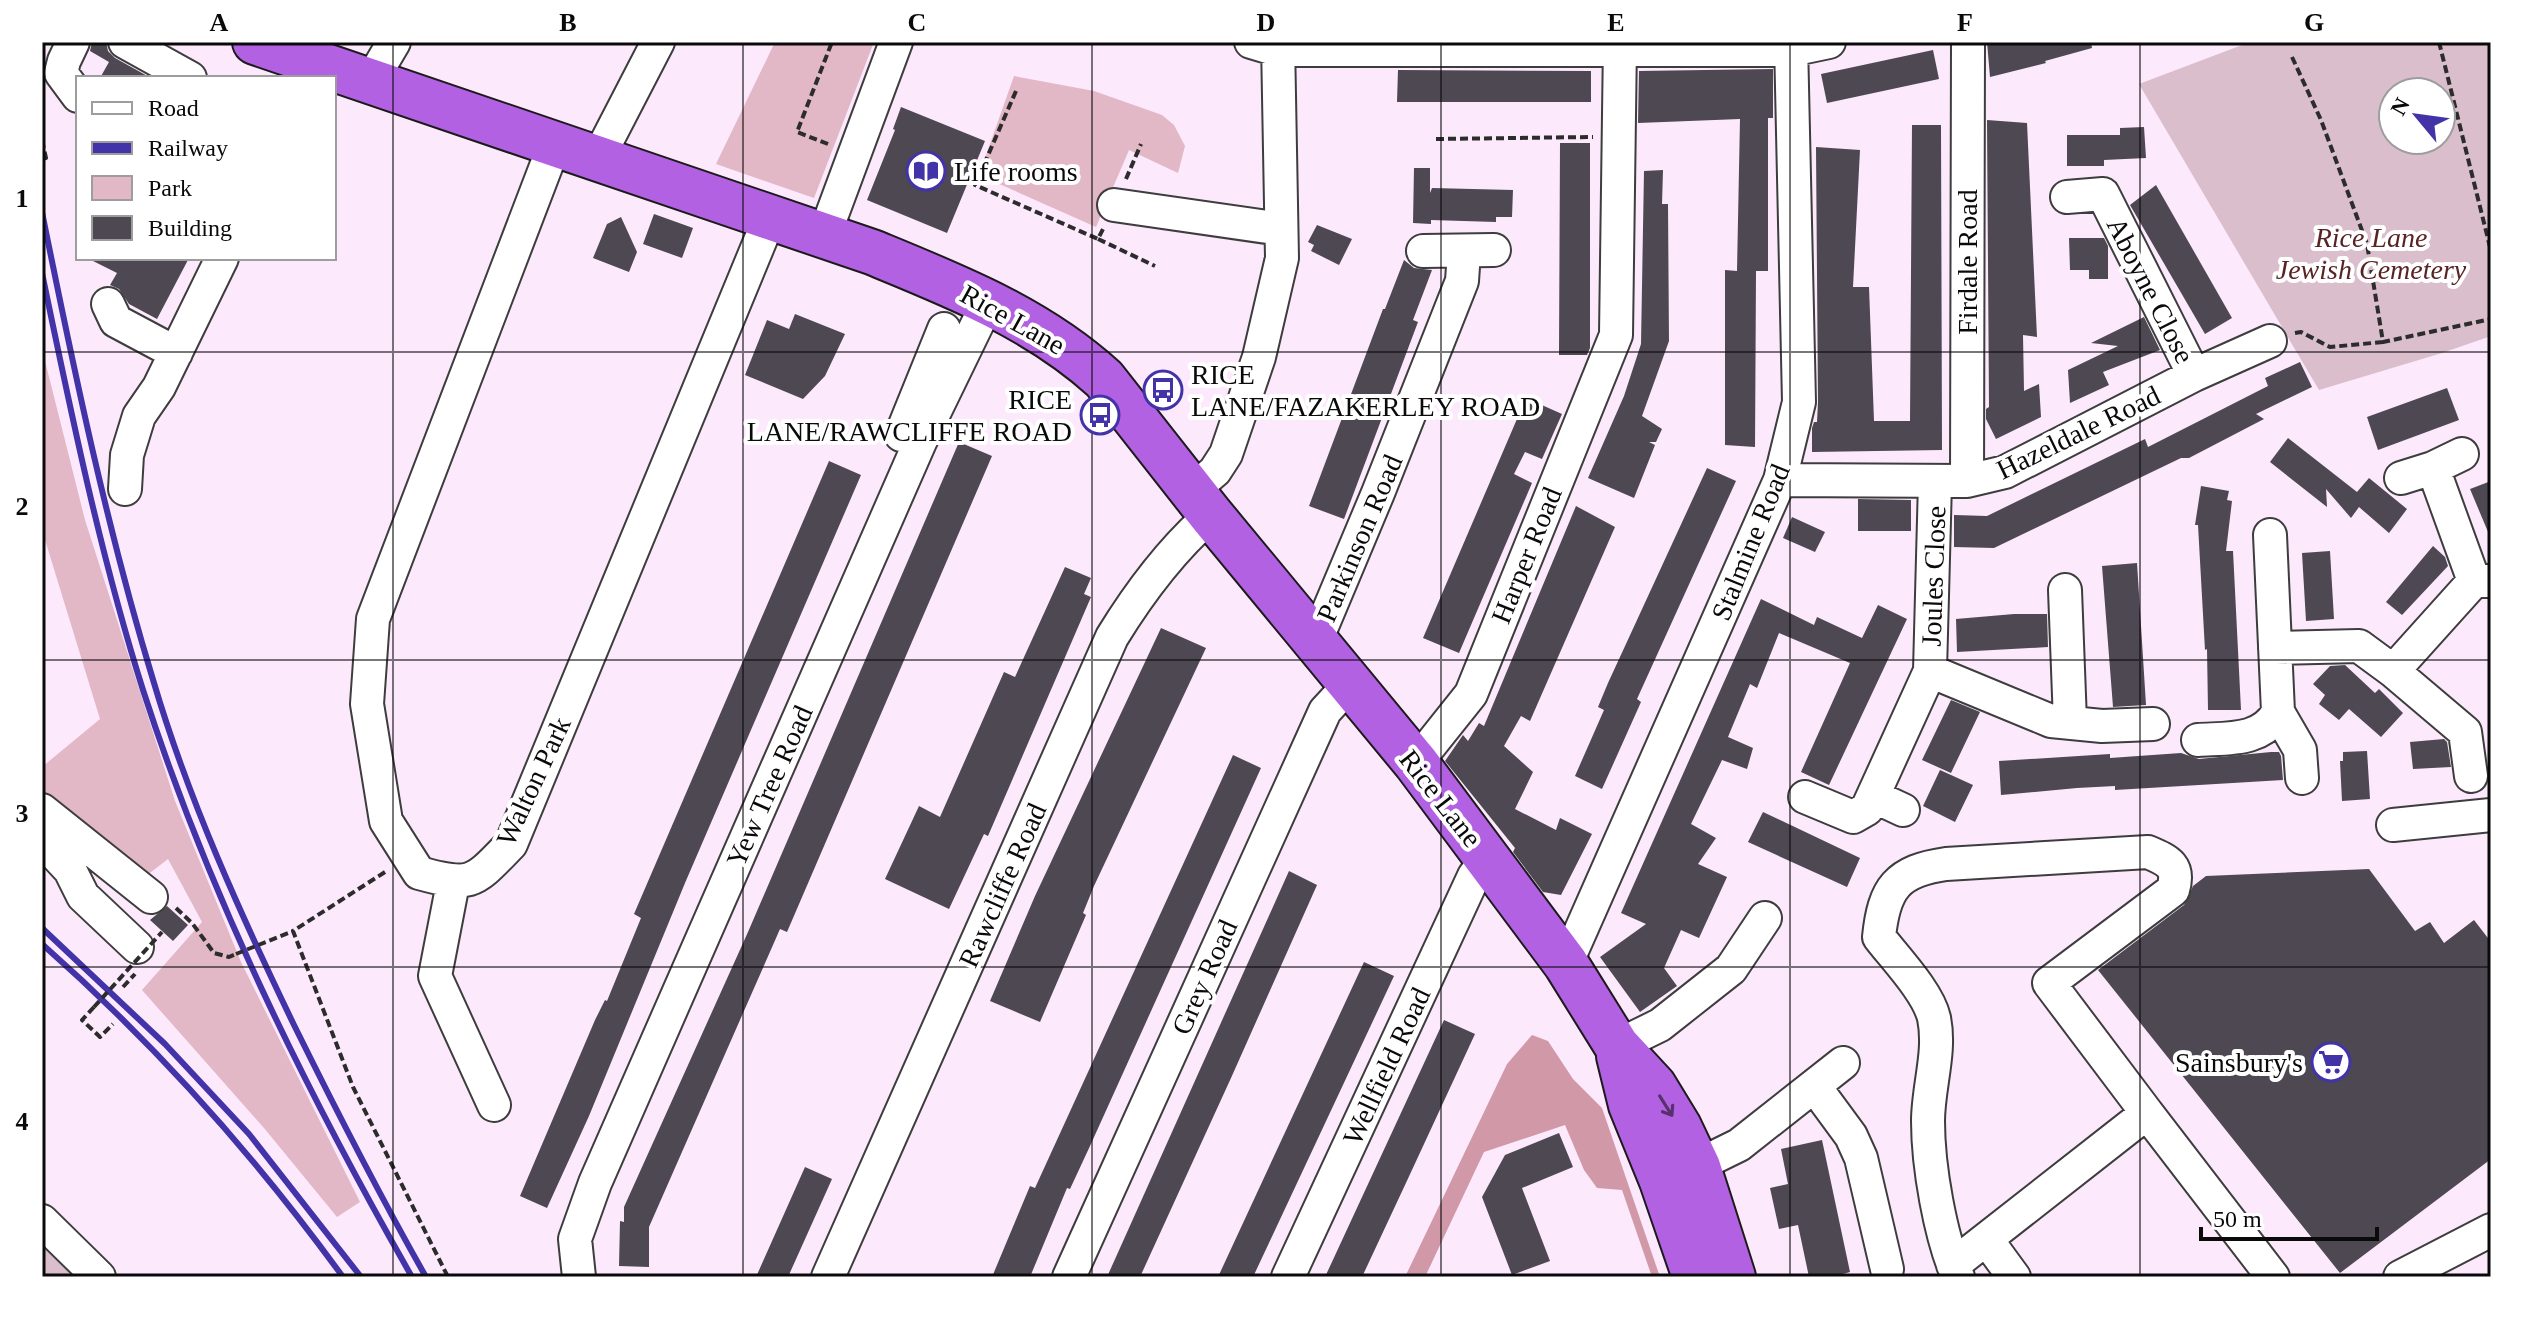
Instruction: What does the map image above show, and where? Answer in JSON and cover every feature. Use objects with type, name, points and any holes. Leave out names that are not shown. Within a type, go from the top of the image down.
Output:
[{"type":"highway","name":"Rice Lane","points":[[255,42],[312,70],[371,81],[770,217],[930,276],[988,302],[1055,338],[1104,379],[1315,643],[1416,763],[1566,964],[1617,1046],[1654,1086],[1679,1127],[1680,1174],[1695,1277]]},
{"type":"highway","name":"Rice Lane","points":[[1680,1174],[1733,1277]]},
{"type":"street","points":[[73,42],[81,76]]},
{"type":"street","points":[[73,42],[61,73],[76,92]]},
{"type":"street","points":[[125,42],[186,76]]},
{"type":"street","points":[[371,81],[394,42]]},
{"type":"street","points":[[598,158],[658,42]]},
{"type":"street","points":[[824,236],[896,42]]},
{"type":"street","points":[[1269,45],[1791,46],[1829,42]]},
{"type":"street","name":"Firdale Road","points":[[1967,481],[1968,42]]},
{"type":"street","name":"Rawcliffe Road","points":[[828,1277],[1112,637],[1135,600],[1196,529],[1202,503],[1215,471],[1226,454],[1245,402],[1282,258],[1269,45]]},
{"type":"street","points":[[1620,46],[1620,137]]},
{"type":"street","name":"Stalmine Road","points":[[1566,964],[1780,480],[1799,402],[1791,46]]},
{"type":"street","name":"Harper Road","points":[[1416,763],[1471,694],[1616,335],[1620,137]]},
{"type":"street","points":[[494,1105],[435,976],[453,883],[419,873],[386,821],[367,704],[373,619],[555,143]]},
{"type":"street","name":"Aboyne Close","points":[[2067,197],[2103,194],[2194,375]]},
{"type":"street","points":[[1114,205],[1281,229]]},
{"type":"street","name":"Walton Park","points":[[453,883],[479,877],[511,844],[770,217]]},
{"type":"street","name":"Parkinson Road","points":[[1315,643],[1373,508],[1462,281],[1479,251],[1423,251]]},
{"type":"street","points":[[125,489],[126,463],[133,434],[221,260]]},
{"type":"street","name":"Yew Tree Road","points":[[579,1277],[575,1239],[595,1183],[920,442],[988,302]]},
{"type":"street","points":[[108,304],[116,321],[176,353]]},
{"type":"street","points":[[901,435],[944,329]]},
{"type":"street","name":"Hazeldale Road","points":[[1780,480],[1967,481],[2005,472],[2194,375],[2270,341]]},
{"type":"street","points":[[2401,478],[2433,468],[2462,454]]},
{"type":"street","points":[[2393,671],[2483,581],[2433,468]]},
{"type":"street","name":"Joules Close","points":[[1873,796],[1930,671],[1935,482]]},
{"type":"street","points":[[2270,535],[2278,712],[2300,750],[2302,778]]},
{"type":"street","points":[[2065,590],[2070,722]]},
{"type":"street","points":[[2275,648],[2359,646],[2465,732],[2471,776]]},
{"type":"street","name":"Joules Close","points":[[1930,671],[2051,721],[2102,726],[2153,724]]},
{"type":"street","name":"Grey Road","points":[[1069,1277],[1325,711],[1350,684]]},
{"type":"street","points":[[2198,740],[2245,737],[2272,722],[2278,712]]},
{"type":"street","points":[[1805,797],[1853,817],[1867,809],[1873,796],[1903,810]]},
{"type":"street","points":[[42,810],[169,906]]},
{"type":"street","points":[[2393,825],[2491,815]]},
{"type":"street","points":[[42,840],[70,870],[83,896],[150,939]]},
{"type":"street","points":[[1955,1271],[1932,1173],[1928,1120],[1935,1062],[1934,1018],[1927,1002],[1879,937],[1881,918],[1888,899],[1905,874],[1923,867],[2148,852],[2173,866],[2177,877],[2173,890],[2049,983],[2273,1277]]},
{"type":"street","name":"Wellfield Road","points":[[1288,1277],[1467,890],[1487,858]]},
{"type":"street","points":[[1617,1046],[1660,1025],[1731,969],[1765,918]]},
{"type":"street","points":[[1680,1174],[1739,1145],[1843,1063]]},
{"type":"street","points":[[1815,1087],[1851,1136],[1861,1158],[1887,1269]]},
{"type":"street","points":[[1955,1271],[1987,1240],[2147,1113]]},
{"type":"street","points":[[42,1221],[99,1277]]},
{"type":"street","points":[[2400,1277],[2491,1230]]},
{"type":"street","points":[[1987,1240],[2014,1277]]},
{"type":"path","points":[[832,42],[797,132],[854,155]]},
{"type":"path","points":[[2439,42],[2491,251]]},
{"type":"path","points":[[2292,57],[2321,120],[2367,244],[2383,342]]},
{"type":"path","points":[[1016,91],[975,185],[1155,266]]},
{"type":"path","points":[[1436,139],[1620,137]]},
{"type":"path","points":[[42,140],[44,158]]},
{"type":"path","points":[[1098,239],[1141,144]]},
{"type":"path","points":[[2270,341],[2301,332],[2330,347],[2383,342],[2491,319]]},
{"type":"path","points":[[169,906],[214,953],[229,957],[293,931],[409,857]]},
{"type":"path","points":[[293,931],[353,1087],[448,1277]]},
{"type":"path","points":[[113,1024],[100,1037],[82,1020],[150,939]]},
{"type":"path","points":[[123,987],[131,979]]},
{"type":"green space","points":[[775,42],[874,42],[814,198],[716,164]]},
{"type":"green space","name":"Rice Lane Jewish Cemetery","points":[[2250,42],[2491,42],[2491,336],[2319,390],[2139,84]]},
{"type":"green space","points":[[1014,76],[1094,91],[1162,115],[1174,125],[1185,146],[1178,173],[1129,150],[1096,227],[979,175]]},
{"type":"green space","points":[[42,349],[85,520],[175,801],[241,962],[360,1202],[337,1217],[264,1128],[142,990],[202,922],[168,859],[142,879],[42,798],[42,767],[100,719],[42,530]]},
{"type":"green space","points":[[42,1242],[78,1277],[42,1277]]},
{"type":"shaded area","points":[[1532,1035],[1548,1041],[1573,1079],[1602,1108],[1660,1277],[1652,1277],[1622,1190],[1597,1188],[1584,1170],[1565,1125],[1484,1152],[1425,1277],[1405,1277],[1507,1064]]},
{"type":"building","points":[[92,42],[106,42],[108,51],[115,58],[147,76],[101,76],[109,62],[90,51]]},
{"type":"building","points":[[1987,42],[2091,42],[2092,48],[1990,77]]},
{"type":"building","points":[[1933,50],[1939,79],[1827,103],[1821,74]]},
{"type":"building","points":[[1773,69],[1773,118],[1768,118],[1768,271],[1756,271],[1755,447],[1725,445],[1725,270],[1737,271],[1740,119],[1638,123],[1639,71]]},
{"type":"building","points":[[1398,70],[1591,71],[1591,102],[1397,102]]},
{"type":"building","name":"Life rooms","points":[[901,107],[985,141],[947,233],[867,200]]},
{"type":"building","points":[[1987,120],[2027,123],[2037,337],[2023,335],[2024,391],[2039,384],[2041,417],[1996,439],[1986,419],[1986,409],[1989,407]]},
{"type":"building","points":[[1912,125],[1941,125],[1942,450],[1812,452],[1812,428],[1817,422],[1818,402],[1816,147],[1860,150],[1853,287],[1869,287],[1874,421],[1910,421]]},
{"type":"building","points":[[2144,127],[2146,158],[2104,160],[2104,166],[2067,166],[2067,135],[2120,135],[2120,128]]},
{"type":"building","points":[[1560,143],[1590,143],[1590,348],[1587,355],[1559,355]]},
{"type":"building","points":[[1414,168],[1430,168],[1430,193],[1432,188],[1513,190],[1512,217],[1496,217],[1496,222],[1431,220],[1431,224],[1413,223]]},
{"type":"building","points":[[1663,170],[1662,204],[1668,204],[1669,341],[1642,416],[1662,429],[1656,442],[1649,442],[1655,445],[1634,498],[1588,478],[1624,396],[1641,344],[1644,171]]},
{"type":"building","points":[[2156,185],[2232,318],[2205,334],[2130,205]]},
{"type":"building","points":[[654,214],[693,228],[682,258],[643,244]]},
{"type":"building","points":[[621,217],[637,252],[629,272],[593,258],[607,224]]},
{"type":"building","points":[[1317,225],[1352,239],[1339,265],[1311,251],[1314,245],[1308,242]]},
{"type":"building","points":[[2069,238],[2104,238],[2108,246],[2108,279],[2089,279],[2089,270],[2070,270]]},
{"type":"building","points":[[91,260],[188,260],[157,319],[129,304],[119,289],[110,285],[117,273]]},
{"type":"building","points":[[1404,260],[1414,268],[1432,270],[1413,320],[1418,322],[1344,519],[1309,506]]},
{"type":"building","points":[[795,314],[845,334],[825,376],[803,399],[745,375],[767,320],[789,329]]},
{"type":"building","points":[[2144,317],[2160,350],[2103,372],[2109,385],[2070,403],[2068,370],[2118,346],[2091,343]]},
{"type":"building","points":[[2300,362],[2312,387],[2256,414],[2264,419],[2189,458],[2181,458],[1994,548],[1954,547],[1954,515],[1987,516],[2145,439],[2148,447],[2268,386],[2265,378]]},
{"type":"building","points":[[2447,388],[2459,420],[2378,450],[2367,417]]},
{"type":"building","points":[[1526,398],[1562,414],[1542,459],[1525,452],[1514,474],[1532,483],[1459,653],[1423,638]]},
{"type":"building","points":[[2288,438],[2357,492],[2369,478],[2407,509],[2389,533],[2359,507],[2351,518],[2326,489],[2327,507],[2270,462]]},
{"type":"building","points":[[959,442],[992,456],[787,932],[780,929],[649,1227],[649,1267],[619,1266],[620,1221],[624,1222],[624,1207],[748,932]]},
{"type":"building","points":[[829,461],[861,475],[547,1208],[520,1196],[595,1020],[607,1001],[641,918],[634,914]]},
{"type":"building","points":[[1707,468],[1736,481],[1637,699],[1641,702],[1602,789],[1575,776],[1604,710],[1598,707],[1608,683]]},
{"type":"building","points":[[2491,481],[2491,539],[2470,489]]},
{"type":"building","points":[[2201,486],[2229,491],[2227,500],[2232,501],[2226,551],[2233,551],[2241,710],[2208,710],[2207,649],[2198,525],[2195,525]]},
{"type":"building","points":[[1858,499],[1911,500],[1911,531],[1858,531]]},
{"type":"building","points":[[1576,506],[1615,527],[1530,721],[1521,716],[1504,746],[1533,772],[1515,809],[1556,830],[1560,818],[1592,834],[1561,895],[1543,892],[1513,852],[1515,848],[1445,761],[1463,735],[1468,741],[1479,723],[1484,726]]},
{"type":"building","points":[[1792,517],[1825,532],[1815,552],[1783,538]]},
{"type":"building","points":[[2433,546],[2445,557],[2448,566],[2402,615],[2386,602]]},
{"type":"building","points":[[2330,551],[2334,619],[2306,621],[2302,553]]},
{"type":"building","points":[[2137,563],[2146,705],[2113,707],[2102,566]]},
{"type":"building","points":[[1065,567],[1091,578],[1084,594],[1091,597],[988,836],[984,834],[949,909],[885,879],[919,806],[940,817],[1004,672],[1015,677]]},
{"type":"building","points":[[1761,599],[1814,625],[1817,617],[1862,638],[1878,605],[1907,619],[1829,785],[1801,772],[1850,663],[1779,633],[1757,688],[1750,684],[1728,737],[1753,748],[1747,769],[1722,760],[1691,824],[1716,838],[1698,864],[1727,877],[1699,938],[1681,930],[1664,968],[1677,986],[1640,1012],[1600,957],[1646,924],[1621,913]]},
{"type":"building","points":[[2047,614],[2048,647],[1957,652],[1956,619]]},
{"type":"building","points":[[1161,628],[1206,648],[1094,886],[1083,913],[1086,915],[1040,1022],[990,1001],[1035,896]]},
{"type":"building","points":[[2345,665],[2375,693],[2379,689],[2403,713],[2381,737],[2349,709],[2339,720],[2319,704],[2325,695],[2313,684],[2330,666]]},
{"type":"building","points":[[1951,700],[1980,712],[1951,773],[1922,760]]},
{"type":"building","points":[[2444,739],[2451,767],[2413,769],[2410,742]]},
{"type":"building","points":[[2367,751],[2370,799],[2342,801],[2340,761],[2343,761],[2343,752]]},
{"type":"building","points":[[2279,752],[2281,756],[2283,780],[2115,790],[2115,786],[2077,788],[2001,795],[1999,761],[2181,753],[2199,759]]},
{"type":"building","points":[[1233,755],[1261,768],[1090,1146],[1070,1189],[1067,1188],[1030,1277],[992,1277],[1030,1186],[1035,1188]]},
{"type":"building","points":[[1940,770],[1973,785],[1955,822],[1923,806]]},
{"type":"building","points":[[1763,812],[1860,858],[1847,887],[1748,842]]},
{"type":"building","name":"Sainsbury's","points":[[2369,869],[2415,931],[2430,922],[2444,943],[2474,920],[2491,942],[2491,1159],[2340,1273],[2098,970],[2184,905],[2193,886],[2206,876]]},
{"type":"building","points":[[1289,871],[1317,885],[1231,1078],[1140,1277],[1107,1277]]},
{"type":"building","points":[[167,906],[188,925],[173,941],[150,920]]},
{"type":"building","points":[[1364,962],[1394,976],[1253,1277],[1218,1277]]},
{"type":"building","points":[[1444,1020],[1475,1034],[1362,1277],[1325,1277]]},
{"type":"building","points":[[1559,1133],[1573,1167],[1522,1188],[1550,1261],[1512,1275],[1482,1197],[1505,1155]]},
{"type":"building","points":[[1822,1140],[1850,1272],[1843,1274],[1844,1277],[1809,1277],[1798,1225],[1779,1229],[1770,1188],[1788,1184],[1781,1149]]},
{"type":"building","points":[[805,1167],[832,1179],[788,1277],[756,1277]]},
{"type":"railway","points":[[42,212],[106,508],[137,625],[183,771],[236,900],[294,1025],[426,1277]]},
{"type":"railway","points":[[42,273],[75,431],[113,587],[169,766],[262,991],[335,1136],[412,1277]]},
{"type":"railway","points":[[42,928],[165,1044],[249,1134],[361,1277]]},
{"type":"railway","points":[[42,944],[124,1021],[202,1102],[275,1188],[343,1277]]},
{"type":"place","name":"Life rooms","points":[[926,171]]},
{"type":"place","name":"RICE LANE/FAZAKERLEY ROAD","points":[[1163,390]]},
{"type":"place","name":"RICE LANE/RAWCLIFFE ROAD","points":[[1100,415]]},
{"type":"place","name":"Sainsbury's","points":[[2331,1062]]}]
